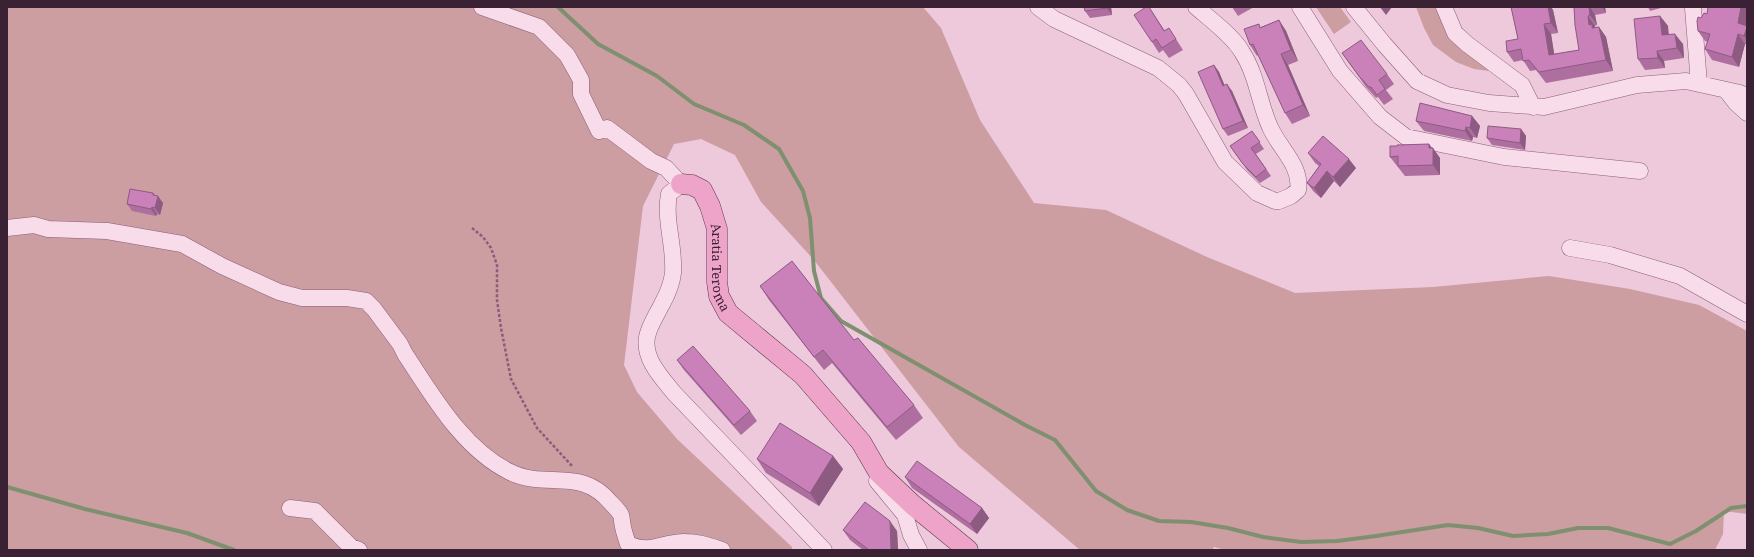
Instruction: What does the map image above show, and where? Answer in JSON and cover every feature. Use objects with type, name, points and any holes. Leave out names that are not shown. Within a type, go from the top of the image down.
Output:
[{"type":"main road","name":"Aratia Teroma","points":[[681,184],[692,185],[702,190],[710,206],[717,229],[717,282],[719,296],[728,313],[803,375],[861,442],[879,473],[913,505],[968,550]]},
{"type":"street","points":[[482,7],[539,27],[567,55],[581,80],[581,94],[599,131],[607,128],[651,161],[666,168],[681,184],[669,194],[667,205],[673,251],[673,274],[665,299],[650,327],[646,338],[648,353],[655,369],[674,393],[824,550]]},
{"type":"street","points":[[1038,7],[1054,19],[1162,72],[1183,89],[1229,166],[1257,193],[1275,201],[1288,198],[1298,190],[1298,175],[1291,160],[1270,128],[1253,76],[1242,51],[1220,28],[1196,7]]},
{"type":"street","points":[[1300,7],[1340,71],[1380,117],[1406,138],[1504,157],[1640,171]]},
{"type":"street","points":[[1354,7],[1417,81],[1447,95],[1489,103],[1549,107],[1642,84],[1686,81],[1726,90],[1743,104]]},
{"type":"street","points":[[1444,7],[1455,33],[1467,44],[1522,85],[1533,107]]},
{"type":"street","points":[[1693,8],[1699,84]]},
{"type":"street","points":[[7,228],[34,225],[48,229],[107,231],[182,244],[260,284],[279,292],[302,298],[347,298],[366,301],[400,344],[405,354],[448,417],[475,446],[491,460],[519,476],[545,480],[583,482],[594,488],[607,498],[621,515],[622,526],[628,544],[639,549],[655,548],[668,544],[685,542],[697,543],[722,550]]},
{"type":"street","points":[[1570,248],[1610,255],[1680,276],[1747,314]]},
{"type":"street","points":[[879,473],[877,481],[905,515],[911,535],[919,550]]},
{"type":"street","points":[[290,508],[315,511],[351,547],[359,550]]},
{"type":"path","points":[[472,228],[483,237],[491,248],[497,265],[497,300],[511,379],[537,428],[575,470],[583,482]]},
{"type":"shaded area","points":[[7,7],[923,7],[941,28],[980,120],[1034,203],[1106,210],[1207,257],[1295,293],[1433,287],[1549,276],[1630,289],[1699,305],[1747,331],[1747,514],[1724,511],[1723,534],[1715,550],[1226,550],[1214,547],[1212,550],[1080,550],[959,447],[814,260],[761,202],[735,155],[701,139],[674,144],[643,206],[624,365],[637,392],[677,439],[792,547],[792,550],[7,550]]},
{"type":"shaded area","points":[[1316,7],[1340,7],[1351,22],[1334,34]]},
{"type":"shaded area","points":[[1416,7],[1442,7],[1457,43],[1489,71],[1474,69],[1456,62],[1433,45],[1424,28]]},
{"type":"building","points":[[1084,7],[1107,7],[1107,8],[1085,11]]},
{"type":"building","points":[[1146,7],[1149,7],[1164,31],[1169,28],[1176,39],[1162,48],[1156,39],[1152,42],[1134,15]]},
{"type":"building","points":[[1511,7],[1548,7],[1551,23],[1544,24],[1549,55],[1579,50],[1574,7],[1589,7],[1589,25],[1592,24],[1592,28],[1599,27],[1606,60],[1539,72],[1529,60],[1523,61],[1521,49],[1507,52],[1506,41],[1518,39]]},
{"type":"building","points":[[1708,7],[1741,7],[1738,23],[1747,27],[1744,36],[1738,34],[1732,57],[1705,49],[1710,34],[1698,31],[1697,21],[1698,17],[1701,18],[1704,13],[1707,14]]},
{"type":"building","points":[[1660,16],[1662,35],[1675,34],[1677,48],[1657,51],[1658,58],[1638,59],[1634,19]]},
{"type":"building","points":[[1279,20],[1291,50],[1281,54],[1303,105],[1285,113],[1253,44],[1250,45],[1244,29],[1259,24],[1260,28]]},
{"type":"building","points":[[1361,40],[1387,74],[1379,80],[1385,89],[1377,95],[1359,76],[1342,53]]},
{"type":"building","points":[[1214,65],[1223,86],[1227,84],[1243,121],[1223,129],[1198,72]]},
{"type":"building","points":[[1420,103],[1472,116],[1470,128],[1466,127],[1465,131],[1416,121]]},
{"type":"building","points":[[1488,126],[1521,129],[1520,143],[1487,138]]},
{"type":"building","points":[[1252,131],[1260,142],[1251,148],[1266,169],[1256,177],[1243,164],[1230,146]]},
{"type":"building","points":[[1323,136],[1349,159],[1333,177],[1327,171],[1314,188],[1307,183],[1321,164],[1308,153]]},
{"type":"building","points":[[1429,144],[1429,148],[1433,148],[1433,165],[1398,166],[1398,156],[1390,157],[1390,146]]},
{"type":"building","points":[[130,189],[153,193],[153,195],[158,196],[155,208],[152,207],[151,209],[127,204]]},
{"type":"building","points":[[792,261],[854,340],[858,338],[914,405],[887,427],[823,350],[814,357],[760,286]]},
{"type":"building","points":[[693,346],[750,411],[734,425],[677,360]]},
{"type":"building","points":[[780,423],[833,456],[810,493],[757,459]]},
{"type":"building","points":[[917,461],[982,508],[970,524],[905,477]]},
{"type":"building","points":[[865,502],[890,521],[891,550],[869,550],[843,530]]},
{"type":"waterway","points":[[558,7],[598,44],[657,76],[694,104],[744,125],[779,149],[803,191],[810,218],[814,271],[821,298],[841,321],[1025,425],[1055,440],[1096,491],[1127,510],[1159,521],[1191,522],[1228,528],[1263,537],[1301,542],[1337,541],[1448,525],[1478,528],[1513,536],[1548,534],[1578,528],[1608,528],[1670,544],[1696,531],[1731,508],[1747,506]]},
{"type":"waterway","points":[[7,487],[85,509],[187,533],[234,550]]}]
